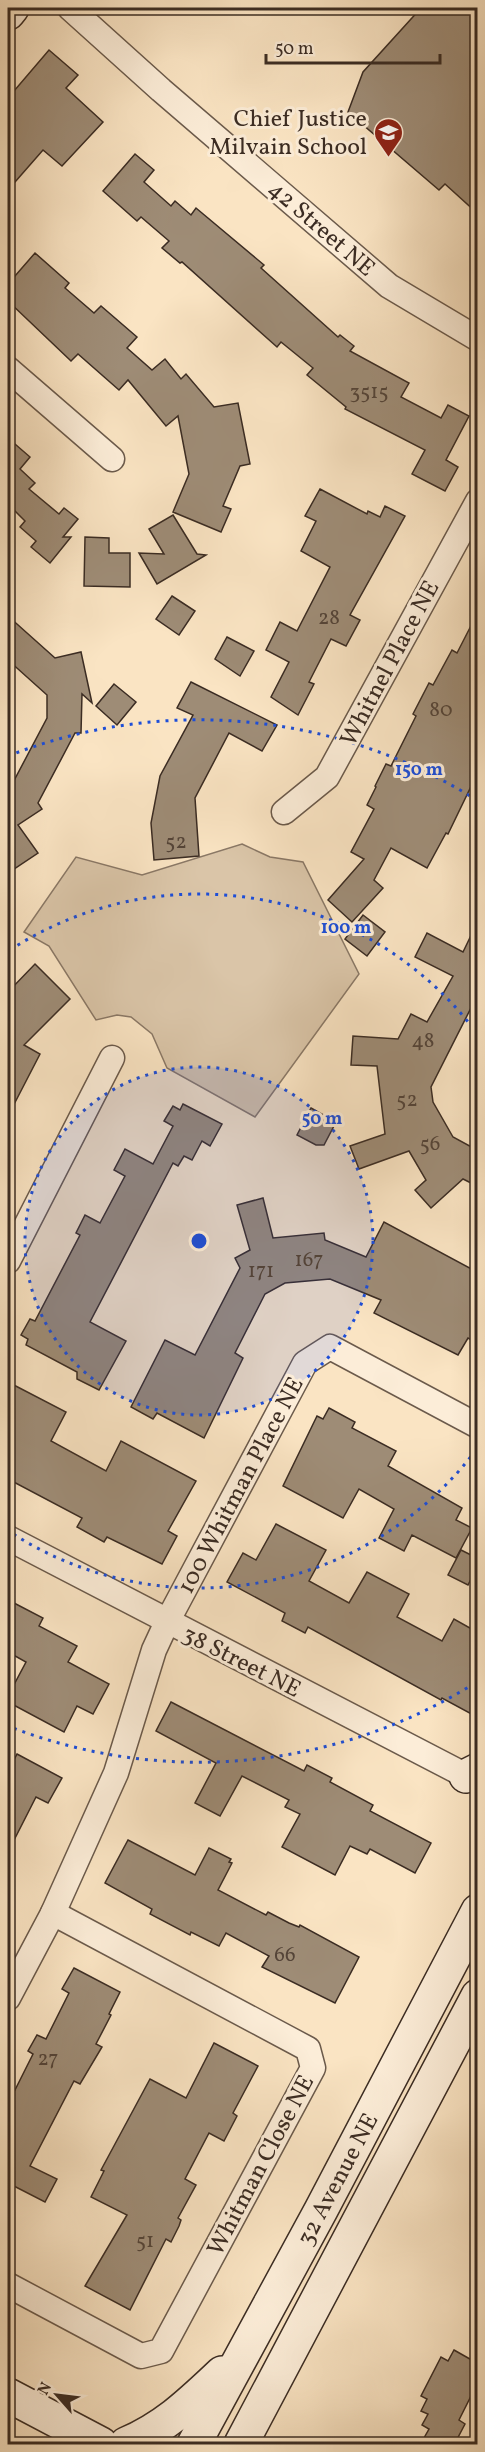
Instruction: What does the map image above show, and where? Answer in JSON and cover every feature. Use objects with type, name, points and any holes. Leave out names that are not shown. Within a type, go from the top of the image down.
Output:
[{"type":"main road","points":[[8,13],[12,8]]},
{"type":"main road","name":"32 Avenue NE","points":[[194,2445],[321,2210],[477,1911]]},
{"type":"main road","name":"32 Avenue NE","points":[[248,2439],[477,1996]]},
{"type":"main road","points":[[126,2445],[156,2431],[179,2414],[243,2353]]},
{"type":"main road","points":[[8,2395],[101,2445]]},
{"type":"street","name":"42 Street NE","points":[[70,8],[161,90],[389,286],[477,339]]},
{"type":"street","points":[[8,369],[112,459]]},
{"type":"street","name":"Whitnel Place NE","points":[[284,812],[327,777],[477,501]]},
{"type":"street","points":[[8,1261],[112,1058]]},
{"type":"street","name":"100 Whitman Place NE","points":[[167,1622],[305,1363],[313,1357],[330,1347],[477,1426]]},
{"type":"street","name":"38 Street NE","points":[[8,1538],[167,1622],[474,1776]]},
{"type":"street","points":[[8,1998],[53,1913],[116,1773],[154,1650],[167,1622]]},
{"type":"street","name":"Whitman Close NE","points":[[8,2285],[141,2356],[161,2351],[313,2068],[308,2049],[53,1913]]},
{"type":"shaded area","points":[[242,844],[270,857],[303,862],[359,974],[255,1117],[167,1068],[152,1034],[131,1017],[117,1015],[96,1020],[49,946],[24,932],[76,857],[142,875]]},
{"type":"building","points":[[421,8],[477,8],[477,213],[445,184],[439,190],[348,112],[363,72]]},
{"type":"building","points":[[49,50],[78,75],[66,88],[103,122],[62,166],[43,150],[8,190],[8,98]]},
{"type":"building","points":[[135,154],[154,170],[144,182],[171,206],[175,201],[191,215],[196,208],[264,265],[261,268],[338,337],[340,335],[354,346],[350,351],[409,383],[401,397],[441,418],[448,405],[469,416],[446,460],[458,467],[445,491],[412,474],[425,450],[345,409],[346,407],[307,375],[313,368],[281,342],[277,347],[182,262],[180,263],[162,248],[169,241],[141,217],[137,221],[103,191]]},
{"type":"building","points":[[35,253],[69,283],[65,288],[94,313],[101,306],[137,337],[127,348],[152,370],[165,359],[181,379],[186,374],[214,407],[238,403],[250,464],[240,466],[223,506],[231,509],[221,532],[173,512],[189,474],[178,416],[166,426],[128,380],[119,390],[78,354],[71,361],[8,301],[8,284]]},
{"type":"building","points":[[8,438],[30,457],[20,469],[35,483],[29,489],[59,514],[64,508],[78,519],[63,537],[71,537],[50,563],[31,547],[36,541],[20,527],[25,521],[8,504]]},
{"type":"building","points":[[320,489],[367,514],[368,511],[380,517],[385,506],[405,516],[350,615],[360,620],[346,646],[331,639],[309,682],[314,684],[298,715],[271,697],[289,662],[266,650],[280,622],[297,631],[330,567],[301,551],[316,521],[305,516]]},
{"type":"building","points":[[173,515],[197,554],[206,555],[157,584],[139,553],[164,554],[149,529]]},
{"type":"building","points":[[85,537],[109,538],[109,553],[130,553],[130,587],[84,586]]},
{"type":"building","points":[[172,596],[195,611],[179,635],[156,619]]},
{"type":"building","points":[[477,614],[477,774],[448,834],[446,833],[427,868],[391,848],[374,880],[383,888],[352,922],[328,900],[364,859],[351,852],[374,809],[367,805],[375,786],[386,764],[391,766],[416,716],[413,714],[429,683],[433,685],[452,650],[457,653]]},
{"type":"building","points":[[8,616],[55,658],[81,652],[92,703],[82,694],[81,733],[75,733],[38,803],[42,809],[18,825],[38,853],[8,873],[8,792],[47,718],[47,695],[8,660]]},
{"type":"building","points":[[227,637],[254,651],[240,676],[215,659]]},
{"type":"building","points":[[191,682],[277,725],[262,751],[229,733],[195,798],[199,856],[154,860],[151,823],[160,776],[193,715],[177,708]]},
{"type":"building","points":[[114,684],[136,702],[117,725],[96,706]]},
{"type":"building","points":[[363,915],[385,932],[367,956],[345,939]]},
{"type":"building","points":[[477,923],[477,996],[431,1087],[433,1102],[453,1137],[477,1150],[477,1186],[463,1179],[431,1208],[415,1190],[426,1180],[409,1151],[359,1169],[350,1146],[385,1134],[377,1066],[351,1065],[353,1036],[398,1039],[411,1014],[427,1022],[453,976],[415,957],[427,933],[463,952]]},
{"type":"building","points":[[35,964],[70,999],[24,1045],[40,1054],[8,1116],[8,992]]},
{"type":"building","points":[[183,1104],[222,1124],[210,1146],[202,1141],[192,1160],[184,1156],[178,1166],[173,1163],[90,1322],[126,1341],[99,1390],[77,1379],[77,1372],[26,1345],[28,1339],[21,1335],[30,1319],[35,1321],[80,1235],[76,1233],[85,1215],[100,1223],[125,1176],[114,1170],[125,1149],[153,1164],[173,1126],[164,1121],[173,1106],[180,1110]]},
{"type":"building","points":[[311,1108],[336,1122],[324,1145],[316,1145],[297,1135]]},
{"type":"building","points":[[263,1198],[273,1238],[324,1233],[325,1240],[366,1257],[384,1222],[477,1272],[477,1343],[468,1338],[458,1355],[374,1313],[381,1300],[330,1279],[285,1283],[265,1294],[235,1353],[243,1358],[204,1438],[157,1413],[153,1419],[131,1407],[165,1340],[195,1355],[240,1268],[235,1258],[250,1250],[237,1205]]},
{"type":"building","points":[[8,1382],[66,1412],[51,1441],[106,1471],[121,1441],[196,1481],[168,1531],[177,1536],[162,1564],[107,1537],[104,1542],[77,1527],[82,1518],[8,1479]]},
{"type":"building","points":[[329,1408],[355,1422],[352,1428],[396,1451],[388,1466],[462,1508],[456,1520],[472,1528],[456,1558],[412,1535],[404,1551],[379,1538],[394,1509],[359,1489],[343,1518],[283,1486],[317,1416],[323,1419]]},
{"type":"building","points":[[276,1524],[326,1550],[309,1581],[349,1603],[367,1572],[409,1594],[397,1617],[442,1641],[454,1619],[477,1632],[477,1717],[442,1698],[441,1700],[308,1627],[305,1633],[282,1621],[285,1613],[227,1582],[243,1553],[256,1560]]},
{"type":"building","points":[[461,1550],[477,1558],[477,1567],[468,1585],[448,1575]]},
{"type":"building","points":[[14,1603],[43,1618],[39,1626],[77,1646],[68,1662],[109,1684],[93,1714],[77,1706],[64,1732],[8,1702],[8,1696],[26,1662],[8,1652],[8,1617]]},
{"type":"building","points":[[171,1702],[304,1771],[307,1765],[332,1778],[330,1782],[373,1805],[370,1811],[431,1843],[415,1873],[370,1849],[367,1854],[350,1846],[335,1875],[282,1847],[300,1814],[285,1807],[289,1800],[242,1776],[220,1816],[195,1803],[216,1763],[156,1731]]},
{"type":"building","points":[[17,1754],[62,1778],[48,1803],[36,1797],[8,1852],[8,1772]]},
{"type":"building","points":[[128,1840],[195,1875],[209,1848],[231,1859],[229,1862],[232,1863],[218,1890],[266,1915],[268,1912],[289,1923],[299,1927],[300,1925],[359,1957],[335,2003],[262,1967],[269,1956],[226,1933],[219,1946],[191,1932],[190,1935],[150,1914],[152,1909],[105,1883]]},
{"type":"building","points":[[74,1968],[120,1992],[96,2044],[102,2047],[80,2084],[74,2081],[30,2166],[57,2179],[45,2202],[8,2183],[8,2104],[33,2054],[28,2051],[37,2035],[46,2039],[69,1993],[62,1989]]},
{"type":"building","points":[[214,2043],[258,2066],[233,2113],[237,2116],[224,2141],[209,2133],[185,2179],[196,2185],[178,2218],[181,2220],[179,2226],[171,2242],[166,2239],[130,2310],[85,2286],[127,2215],[91,2197],[104,2171],[101,2170],[150,2079],[186,2098]]},
{"type":"building","points":[[454,2350],[477,2363],[477,2384],[459,2420],[465,2424],[454,2445],[420,2445],[429,2429],[422,2425],[428,2414],[421,2411],[427,2399],[421,2396],[441,2357],[448,2361]]},
{"type":"place","name":"Chief Justice Milvain School","points":[[388,158]]}]
